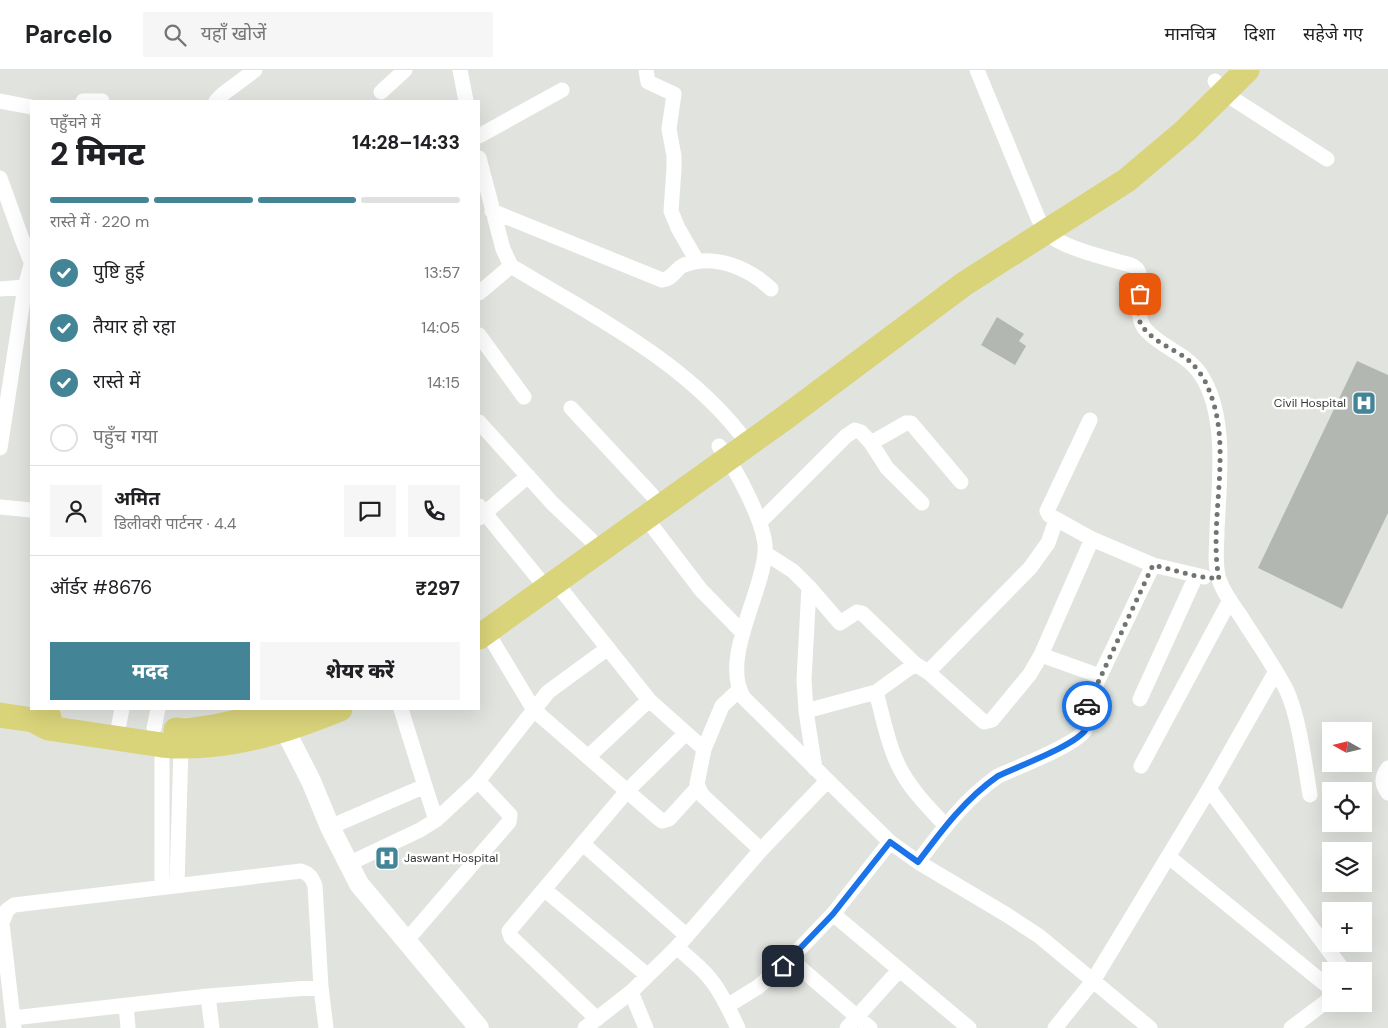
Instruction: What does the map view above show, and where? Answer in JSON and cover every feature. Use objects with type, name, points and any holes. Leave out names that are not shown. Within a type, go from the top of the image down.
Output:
[{"type":"main road","points":[[481,630],[734,445],[964,284],[1042,225],[1127,180],[1221,81],[1247,70]]},
{"type":"main road","points":[[547,580],[591,540],[649,507]]},
{"type":"main road","points":[[0,715],[33,720],[48,728],[164,732],[186,731],[285,715],[331,710]]},
{"type":"main road","points":[[33,720],[48,717],[120,717],[164,732],[221,744],[285,715]]},
{"type":"street","points":[[217,100],[255,70]]},
{"type":"street","points":[[381,92],[405,70]]},
{"type":"street","points":[[460,70],[466,100]]},
{"type":"street","points":[[646,70],[648,82],[674,94],[669,130],[674,156],[671,211],[678,228],[697,261]]},
{"type":"street","points":[[977,70],[1042,225],[1059,240],[1088,253],[1138,268],[1140,275],[1138,312],[1141,323],[1157,339],[1188,359],[1201,374],[1208,386],[1217,416],[1220,456],[1216,553],[1219,579],[1287,691],[1294,714],[1310,795]]},
{"type":"street","points":[[1221,81],[1327,159]]},
{"type":"street","points":[[480,135],[562,90]]},
{"type":"street","points":[[0,101],[30,107]]},
{"type":"street","points":[[480,162],[503,249],[512,266],[641,345],[671,366],[698,390],[734,445],[760,522],[766,553],[743,633],[738,660],[736,677],[739,690],[744,698],[890,842],[918,862],[1039,936],[1150,1028]]},
{"type":"street","points":[[0,178],[30,259]]},
{"type":"street","points":[[492,210],[662,280],[670,278],[682,266],[697,261],[712,260],[726,262],[763,282],[770,289]]},
{"type":"street","points":[[480,292],[512,266]]},
{"type":"street","points":[[0,448],[25,287],[30,270]]},
{"type":"street","points":[[0,290],[25,287]]},
{"type":"street","points":[[480,336],[524,397]]},
{"type":"street","points":[[570,408],[649,507],[702,590],[743,633]]},
{"type":"street","points":[[1090,420],[1049,506],[1049,515],[1092,540],[1153,565],[1196,576],[1219,579]]},
{"type":"street","points":[[480,423],[554,504],[591,540]]},
{"type":"street","points":[[871,443],[906,423],[911,423],[961,482]]},
{"type":"street","points":[[760,522],[846,436],[855,430],[862,432],[887,468],[922,503]]},
{"type":"street","points":[[528,476],[481,513],[547,580],[608,648],[649,700],[704,749]]},
{"type":"street","points":[[0,507],[30,510]]},
{"type":"street","points":[[806,711],[876,692],[922,668],[1030,568],[1048,543],[1056,520]]},
{"type":"street","points":[[766,553],[793,571],[838,622],[842,622],[857,612],[862,613],[984,722],[989,722],[1030,674],[1042,655],[1092,540]]},
{"type":"street","points":[[918,862],[945,826],[971,798],[998,776],[1070,743],[1081,735],[1087,725],[1086,712],[1088,701],[1153,565]]},
{"type":"street","points":[[1140,700],[1196,576]]},
{"type":"street","points":[[809,587],[804,680],[806,711],[816,769]]},
{"type":"street","points":[[1141,766],[1230,600]]},
{"type":"street","points":[[481,630],[534,710],[658,818],[666,821],[670,819],[698,787]]},
{"type":"street","points":[[348,864],[412,835],[436,820],[478,781],[552,689],[608,648]]},
{"type":"street","points":[[1042,655],[1100,676]]},
{"type":"street","points":[[1056,1028],[1093,981],[1169,857],[1276,671]]},
{"type":"street","points":[[739,690],[722,706],[704,749],[698,787],[702,795],[761,850]]},
{"type":"street","points":[[876,692],[883,720],[902,772],[913,790],[945,826]]},
{"type":"street","points":[[588,757],[649,700]]},
{"type":"street","points":[[401,710],[436,820]]},
{"type":"street","points":[[285,715],[330,827],[348,864],[366,894],[479,1028]]},
{"type":"street","points":[[164,732],[170,886]]},
{"type":"street","points":[[686,732],[628,791],[510,931],[509,936],[591,1024],[631,992],[682,942],[761,850],[827,781]]},
{"type":"street","points":[[1388,768],[1382,780],[1388,793]]},
{"type":"street","points":[[406,941],[508,822],[510,814],[478,781]]},
{"type":"street","points":[[330,827],[425,786]]},
{"type":"street","points":[[1209,788],[1337,962]]},
{"type":"street","points":[[727,1006],[758,987],[790,959],[833,914],[890,842]]},
{"type":"street","points":[[583,844],[682,942],[706,973],[727,1006],[738,1028]]},
{"type":"street","points":[[1169,857],[1322,983]]},
{"type":"street","points":[[321,987],[126,1005],[13,1023],[2,923],[7,910],[14,905],[301,871],[308,873],[315,886],[321,987],[326,1028]]},
{"type":"street","points":[[545,890],[647,975]]},
{"type":"street","points":[[833,914],[969,1028]]},
{"type":"street","points":[[790,959],[870,1028]]},
{"type":"street","points":[[847,1028],[899,970]]},
{"type":"street","points":[[631,992],[646,1028]]},
{"type":"street","points":[[208,996],[212,1028]]},
{"type":"street","points":[[126,1005],[128,1028]]},
{"type":"street","points":[[1291,1028],[1322,1005]]},
{"type":"building","points":[[997,317],[1024,334],[1019,341],[1026,346],[1015,365],[981,345]]},
{"type":"building","points":[[1357,361],[1388,375],[1388,513],[1342,609],[1258,568]]},
{"type":"building","points":[[390,848],[397,860],[383,868],[376,855]]},
{"type":"way so far","points":[[1087,706],[1153,565],[1196,576],[1219,579],[1216,553],[1220,456],[1217,416],[1211,393],[1201,374],[1188,359],[1146,330],[1141,323],[1138,312],[1140,294]]},
{"type":"place","name":"Civil Hospital","points":[[1364,403]]},
{"type":"place","name":"Jaswant Hospital","points":[[387,858]]},
{"type":"route","points":[[783,966],[833,914],[890,842],[918,862],[945,826],[987,783],[998,776],[1070,743],[1081,735],[1086,730],[1087,706]]}]
